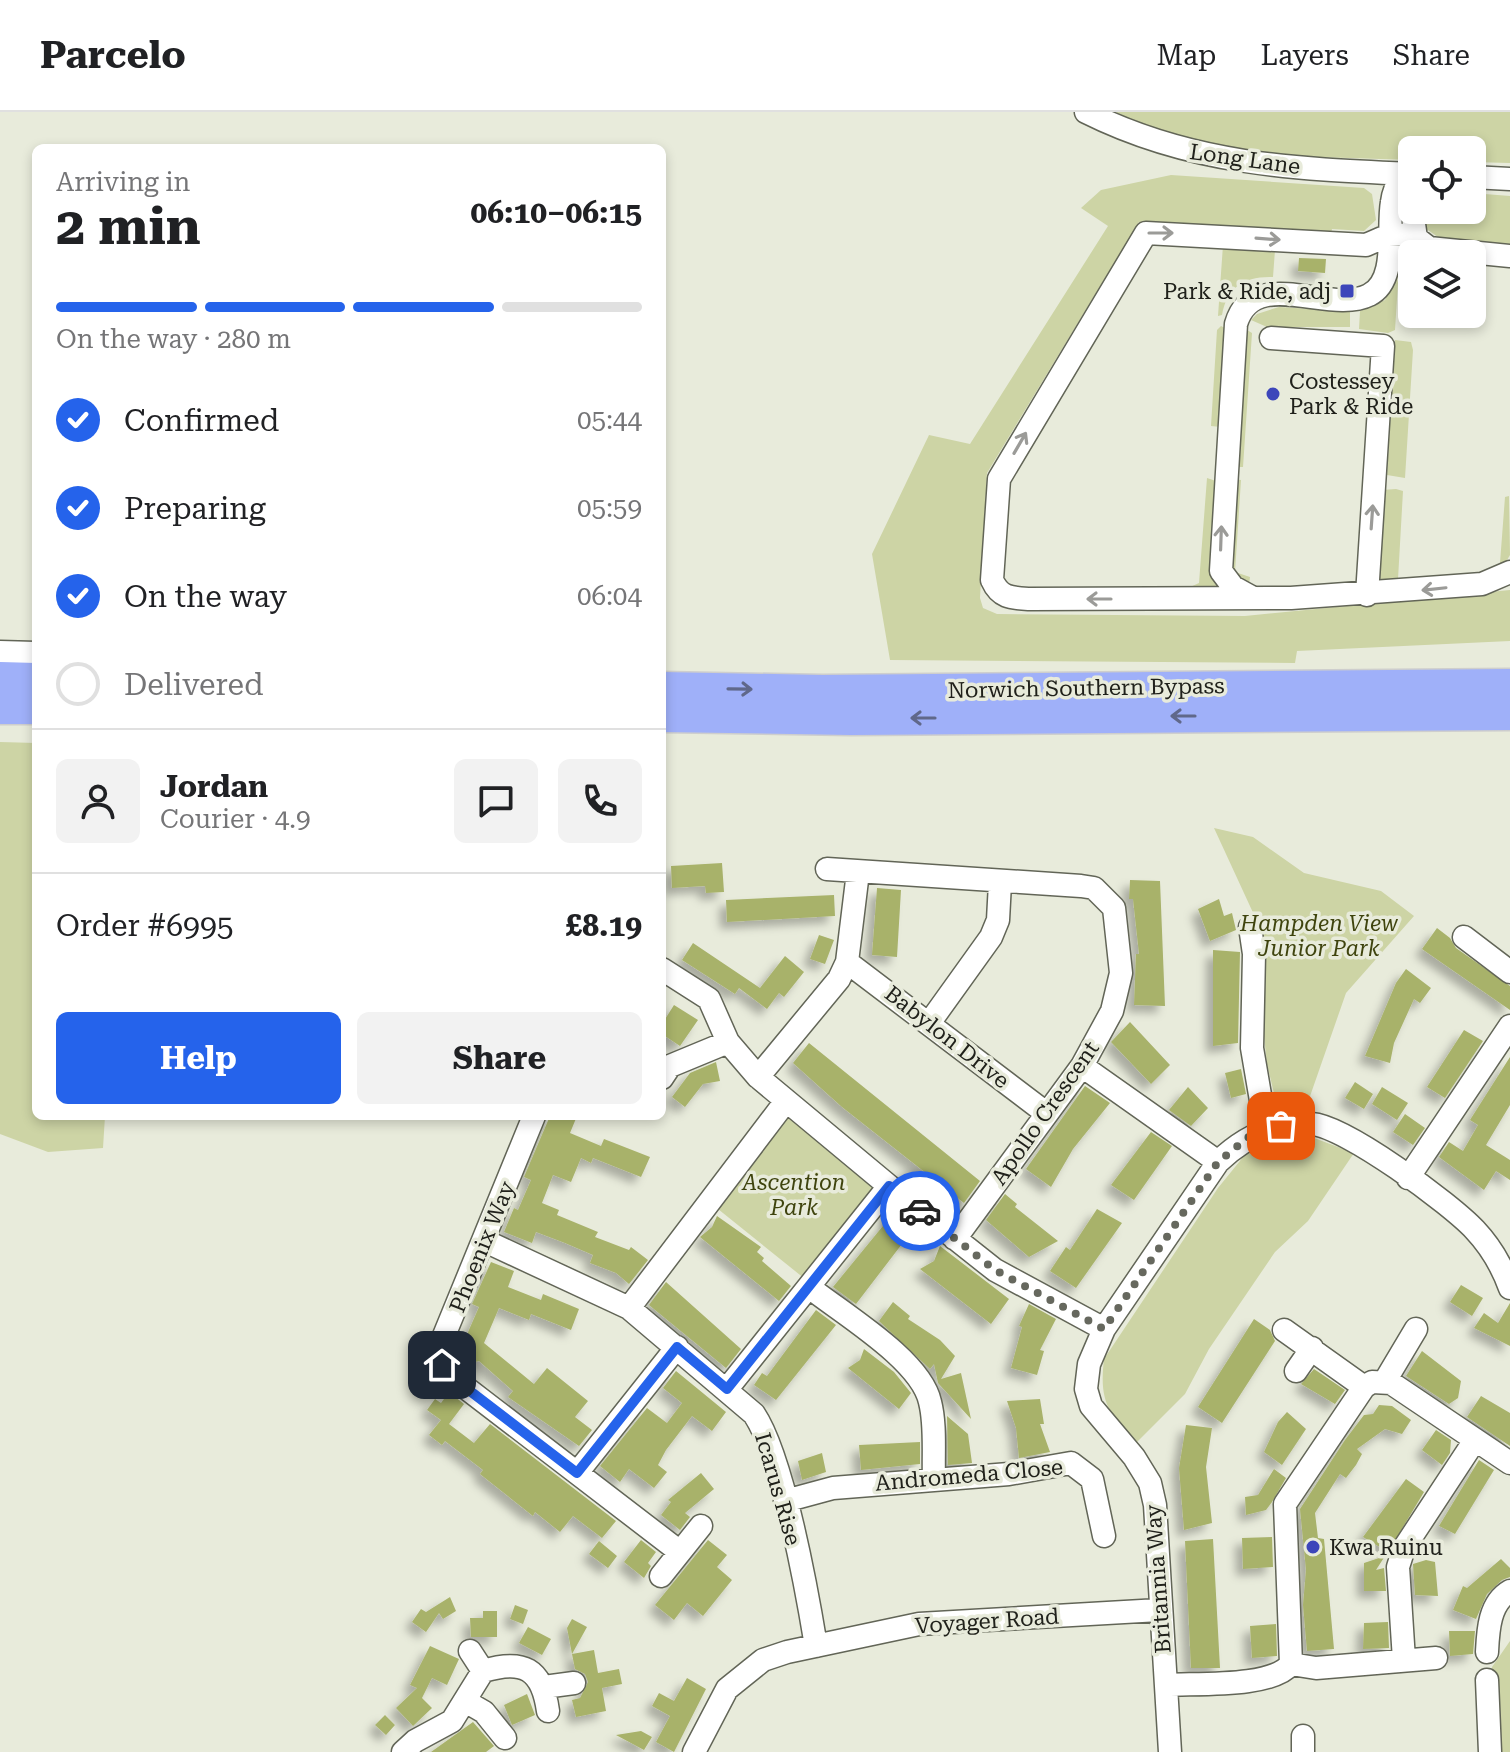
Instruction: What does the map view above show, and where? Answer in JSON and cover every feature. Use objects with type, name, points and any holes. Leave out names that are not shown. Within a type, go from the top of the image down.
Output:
[{"type":"highway","points":[[1226,687],[1510,670]]},
{"type":"highway","points":[[0,678],[32,679]]},
{"type":"highway","name":"Norwich Southern Bypass","points":[[666,688],[822,691],[1510,685]]},
{"type":"highway","points":[[0,708],[32,708]]},
{"type":"highway","name":"Norwich Southern Bypass","points":[[666,716],[1510,714]]},
{"type":"highway","points":[[1261,715],[1456,729],[1510,728]]},
{"type":"street","name":"Long Lane","points":[[1086,112],[1129,121],[1167,147],[1221,159],[1398,173]]},
{"type":"street","points":[[1486,178],[1510,179]]},
{"type":"street","points":[[1255,599],[1233,587],[1221,571],[1230,399],[1240,310],[1255,298],[1272,294],[1357,300],[1372,294],[1383,282],[1392,199],[1398,189]]},
{"type":"street","points":[[1414,224],[1415,234],[1429,248],[1510,256]]},
{"type":"street","points":[[1415,234],[1389,235],[1366,245],[1146,233],[999,479],[992,580],[997,592],[1008,598],[1255,599],[1367,595],[1482,584],[1510,573]]},
{"type":"street","points":[[1271,338],[1383,346],[1367,595]]},
{"type":"street","points":[[0,652],[32,653]]},
{"type":"street","name":"Apollo Crescent","points":[[827,869],[1094,888],[1114,908],[1121,973],[1118,993],[1106,1025],[1082,1066],[955,1239]]},
{"type":"street","points":[[758,1077],[839,979],[847,962],[858,872]]},
{"type":"street","points":[[930,1022],[991,937],[998,920],[1000,883]]},
{"type":"street","points":[[1250,927],[1254,954],[1252,1048],[1266,1130]]},
{"type":"street","points":[[1464,937],[1510,972]]},
{"type":"street","name":"Babylon Drive","points":[[847,962],[1046,1113]]},
{"type":"street","points":[[666,972],[709,999],[728,1042],[758,1077],[889,1186],[1009,1279],[1078,1312],[1104,1329]]},
{"type":"street","points":[[1408,1178],[1510,1026]]},
{"type":"street","points":[[666,1072],[670,1066],[728,1042]]},
{"type":"street","points":[[1082,1066],[1218,1162]]},
{"type":"street","points":[[629,1308],[786,1101]]},
{"type":"street","name":"Phoenix Way","points":[[532,1120],[441,1343],[442,1365],[457,1381],[680,1552]]},
{"type":"street","name":"Britannia Way","points":[[1170,1752],[1155,1505],[1150,1483],[1134,1457],[1100,1421],[1086,1389],[1089,1364],[1104,1329],[1218,1162],[1235,1146],[1266,1130],[1298,1125],[1323,1126],[1408,1178],[1462,1217],[1506,1262],[1510,1288]]},
{"type":"street","points":[[727,1389],[889,1186]]},
{"type":"street","name":"Icarus Rise","points":[[485,1241],[629,1308],[727,1389],[764,1428],[785,1501],[816,1646]]},
{"type":"street","points":[[809,1287],[902,1360],[922,1381],[930,1402],[934,1478]]},
{"type":"street","points":[[1166,1685],[1265,1679],[1285,1671],[1291,1664],[1285,1504],[1416,1329]]},
{"type":"street","points":[[1284,1330],[1510,1463]]},
{"type":"street","points":[[577,1473],[677,1347]]},
{"type":"street","points":[[1296,1371],[1312,1348]]},
{"type":"street","points":[[1404,1660],[1398,1567],[1401,1557],[1475,1440]]},
{"type":"street","name":"Andromeda Close","points":[[785,1501],[833,1488],[1009,1474],[1071,1463],[1092,1479],[1104,1536]]},
{"type":"street","points":[[661,1576],[701,1526]]},
{"type":"street","points":[[1487,1652],[1489,1620],[1505,1593],[1510,1591]]},
{"type":"street","name":"Voyager Road","points":[[694,1752],[727,1689],[763,1660],[919,1624],[1159,1610]]},
{"type":"street","points":[[470,1651],[483,1671]]},
{"type":"street","points":[[1291,1664],[1316,1668],[1436,1658]]},
{"type":"street","points":[[403,1752],[415,1741],[452,1721],[483,1671],[503,1665],[521,1666],[533,1673],[544,1687],[548,1711]]},
{"type":"street","points":[[1487,1680],[1490,1752]]},
{"type":"street","points":[[544,1687],[574,1683]]},
{"type":"street","points":[[465,1701],[484,1712],[505,1738]]},
{"type":"green space","points":[[1117,112],[1510,112],[1510,163],[1486,162],[1486,136],[1398,136],[1398,160],[1285,156],[1178,140],[1117,117]]},
{"type":"green space","points":[[1171,175],[1364,188],[1372,194],[1376,220],[1364,231],[1332,229],[1331,235],[1139,222],[987,473],[980,598],[983,608],[997,614],[1245,616],[1510,590],[1510,641],[1297,651],[1295,663],[890,660],[872,554],[929,435],[970,444],[1108,226],[1081,208],[1101,190]]},
{"type":"green space","points":[[1486,194],[1510,196],[1510,247],[1486,246],[1486,240],[1442,240],[1425,228],[1425,224],[1486,224]]},
{"type":"green space","points":[[1223,245],[1275,250],[1273,277],[1238,285],[1228,297],[1222,315],[1218,316]]},
{"type":"green space","points":[[1396,271],[1395,330],[1388,333],[1359,329],[1360,311],[1385,300]]},
{"type":"green space","points":[[1279,307],[1350,312],[1350,327],[1267,327],[1251,320],[1257,314]]},
{"type":"green space","points":[[1221,326],[1227,329],[1221,427],[1211,426],[1217,330]]},
{"type":"green space","points":[[1243,331],[1252,333],[1243,467],[1234,467]]},
{"type":"green space","points":[[1395,340],[1411,342],[1413,350],[1405,478],[1387,475]]},
{"type":"green space","points":[[1207,478],[1216,481],[1213,578],[1218,589],[1188,588],[1199,583]]},
{"type":"green space","points":[[1234,479],[1241,480],[1235,572],[1250,577],[1249,585],[1232,572],[1229,537]]},
{"type":"green space","points":[[1382,490],[1403,491],[1398,579],[1376,584]]},
{"type":"green space","points":[[1509,496],[1510,555],[1504,565],[1500,563],[1505,497]]},
{"type":"green space","points":[[0,742],[32,743],[32,1120],[105,1120],[103,1148],[48,1152],[0,1134]]},
{"type":"green space","name":"Hampden View Junior Park","points":[[1214,828],[1253,837],[1304,873],[1381,891],[1414,916],[1346,993],[1308,1102],[1277,1106],[1267,1064],[1261,1009],[1261,930]]},
{"type":"green space","name":"Ascention Park","points":[[786,1111],[876,1188],[805,1279],[713,1205]]},
{"type":"green space","points":[[1279,1137],[1314,1138],[1354,1153],[1308,1221],[1275,1252],[1209,1349],[1185,1394],[1135,1444],[1112,1414],[1104,1396],[1104,1359],[1218,1188],[1248,1151]]},
{"type":"green space","points":[[1510,1641],[1510,1752],[1497,1752],[1492,1667]]},
{"type":"building","points":[[1299,258],[1326,259],[1325,273],[1298,271]]},
{"type":"building","points":[[722,863],[724,892],[706,893],[705,886],[672,888],[671,866]]},
{"type":"building","points":[[1130,880],[1160,881],[1165,1006],[1134,1005],[1136,954],[1139,954],[1133,899],[1129,899]]},
{"type":"building","points":[[877,888],[901,890],[897,957],[872,955]]},
{"type":"building","points":[[834,895],[835,916],[727,922],[726,900]]},
{"type":"building","points":[[1219,899],[1224,916],[1232,913],[1236,930],[1210,941],[1198,909]]},
{"type":"building","points":[[1437,928],[1450,938],[1456,948],[1510,986],[1510,1010],[1422,949]]},
{"type":"building","points":[[819,935],[834,940],[825,964],[810,959]]},
{"type":"building","points":[[693,943],[760,988],[785,956],[804,972],[784,997],[779,993],[767,1009],[739,988],[735,994],[682,960]]},
{"type":"building","points":[[1213,950],[1240,952],[1238,1043],[1213,1046]]},
{"type":"building","points":[[1406,969],[1431,988],[1420,1003],[1414,999],[1394,1043],[1390,1063],[1365,1056],[1396,983]]},
{"type":"building","points":[[674,1005],[698,1020],[680,1046],[666,1037],[666,1018]]},
{"type":"building","points":[[1130,1022],[1170,1065],[1151,1084],[1111,1042]]},
{"type":"building","points":[[1464,1030],[1483,1041],[1445,1098],[1427,1087]]},
{"type":"building","points":[[809,1043],[980,1181],[964,1203],[842,1107],[793,1063]]},
{"type":"building","points":[[1510,1057],[1510,1105],[1486,1145],[1510,1160],[1510,1180],[1496,1171],[1484,1190],[1439,1157],[1449,1142],[1463,1151],[1478,1125],[1470,1120]]},
{"type":"building","points":[[716,1062],[720,1081],[703,1084],[685,1107],[672,1097],[690,1073]]},
{"type":"building","points":[[1241,1069],[1246,1094],[1231,1098],[1225,1073]]},
{"type":"building","points":[[1355,1082],[1373,1094],[1364,1109],[1345,1098]]},
{"type":"building","points":[[1085,1086],[1110,1103],[1073,1149],[1051,1187],[1026,1169]]},
{"type":"building","points":[[1188,1087],[1208,1108],[1191,1126],[1169,1110]]},
{"type":"building","points":[[1382,1087],[1408,1103],[1397,1120],[1372,1104]]},
{"type":"building","points":[[1405,1114],[1425,1128],[1413,1145],[1393,1132]]},
{"type":"building","points":[[548,1120],[575,1120],[570,1133],[601,1146],[604,1139],[650,1157],[641,1177],[593,1158],[591,1163],[581,1158],[571,1182],[553,1175],[542,1203],[559,1210],[557,1215],[598,1232],[595,1237],[629,1250],[631,1247],[648,1260],[629,1284],[616,1273],[590,1263],[593,1255],[565,1243],[536,1232],[532,1243],[504,1232],[531,1180],[524,1177]]},
{"type":"building","points":[[1151,1132],[1172,1146],[1134,1200],[1111,1185]]},
{"type":"building","points":[[1005,1194],[1017,1204],[1015,1207],[1058,1241],[1029,1257],[986,1220]]},
{"type":"building","points":[[1097,1209],[1122,1223],[1076,1288],[1050,1271],[1066,1247],[1070,1250]]},
{"type":"building","points":[[896,1210],[915,1227],[856,1304],[833,1287]]},
{"type":"building","points":[[717,1216],[761,1247],[757,1252],[764,1258],[762,1261],[791,1286],[779,1301],[700,1237],[712,1227]]},
{"type":"building","points":[[940,1246],[1009,1299],[991,1324],[920,1269],[934,1261]]},
{"type":"building","points":[[491,1262],[514,1271],[508,1287],[541,1300],[543,1294],[579,1309],[571,1330],[531,1314],[529,1320],[499,1308],[484,1343],[534,1384],[547,1368],[588,1401],[575,1417],[592,1430],[579,1446],[508,1397],[513,1391],[479,1361],[463,1365],[457,1341],[465,1339],[479,1307],[472,1304]]},
{"type":"building","points":[[666,1282],[741,1349],[726,1368],[649,1305]]},
{"type":"building","points":[[1461,1285],[1483,1298],[1472,1316],[1450,1302]]},
{"type":"building","points":[[893,1302],[910,1316],[908,1319],[940,1340],[955,1356],[941,1379],[961,1373],[971,1419],[938,1383],[934,1364],[930,1369],[879,1321]]},
{"type":"building","points":[[1510,1303],[1510,1346],[1474,1328],[1484,1313],[1498,1323]]},
{"type":"building","points":[[1029,1304],[1056,1319],[1040,1350],[1044,1351],[1037,1375],[1011,1368],[1022,1327],[1019,1326]]},
{"type":"building","points":[[816,1310],[836,1325],[776,1400],[754,1385],[762,1373],[767,1376]]},
{"type":"building","points":[[1254,1319],[1270,1330],[1275,1341],[1222,1423],[1198,1407]]},
{"type":"building","points":[[864,1349],[894,1372],[911,1393],[899,1409],[848,1368],[860,1360]]},
{"type":"building","points":[[1422,1351],[1461,1381],[1458,1398],[1449,1404],[1406,1376]]},
{"type":"building","points":[[1314,1369],[1345,1390],[1335,1404],[1301,1384]]},
{"type":"building","points":[[676,1371],[726,1412],[712,1431],[692,1416],[658,1465],[667,1472],[654,1488],[629,1469],[620,1482],[600,1466],[647,1408],[667,1423],[682,1403],[663,1388]]},
{"type":"building","points":[[449,1392],[464,1404],[449,1424],[474,1443],[490,1424],[616,1521],[602,1538],[573,1516],[560,1532],[535,1512],[533,1516],[480,1474],[483,1470],[445,1441],[442,1445],[429,1435],[441,1420],[427,1410],[435,1399],[441,1403]]},
{"type":"building","points":[[1481,1396],[1510,1413],[1510,1446],[1467,1417]]},
{"type":"building","points":[[1040,1399],[1044,1424],[1040,1424],[1050,1452],[1019,1458],[1016,1428],[1007,1401]]},
{"type":"building","points":[[1379,1405],[1392,1406],[1411,1420],[1402,1434],[1385,1429],[1357,1449],[1362,1454],[1356,1465],[1346,1478],[1340,1474],[1315,1513],[1318,1538],[1324,1539],[1334,1649],[1307,1651],[1303,1605],[1306,1570],[1300,1509],[1345,1440],[1364,1415],[1373,1414]]},
{"type":"building","points":[[1287,1412],[1306,1429],[1282,1465],[1264,1452],[1278,1422]]},
{"type":"building","points":[[947,1416],[968,1434],[972,1463],[948,1465]]},
{"type":"building","points":[[1186,1425],[1212,1428],[1206,1467],[1212,1523],[1184,1530],[1179,1468]]},
{"type":"building","points":[[1436,1430],[1451,1440],[1450,1453],[1442,1465],[1422,1450]]},
{"type":"building","points":[[920,1442],[920,1464],[861,1470],[859,1445]]},
{"type":"building","points":[[822,1453],[826,1472],[802,1480],[798,1461]]},
{"type":"building","points":[[1479,1460],[1494,1470],[1455,1534],[1439,1526]]},
{"type":"building","points":[[1274,1469],[1286,1478],[1272,1502],[1266,1510],[1246,1515],[1245,1497],[1258,1495]]},
{"type":"building","points":[[701,1473],[714,1489],[685,1513],[690,1517],[680,1530],[661,1515],[671,1502],[668,1500]]},
{"type":"building","points":[[1406,1479],[1424,1492],[1388,1552],[1363,1537]]},
{"type":"building","points":[[1272,1537],[1273,1567],[1243,1569],[1242,1538]]},
{"type":"building","points":[[1213,1539],[1220,1668],[1191,1668],[1185,1541]]},
{"type":"building","points":[[641,1540],[656,1552],[648,1563],[651,1566],[644,1578],[624,1562]]},
{"type":"building","points":[[708,1540],[727,1555],[717,1567],[732,1580],[703,1616],[687,1603],[674,1620],[655,1605]]},
{"type":"building","points":[[599,1541],[617,1556],[608,1568],[589,1554]]},
{"type":"building","points":[[1385,1556],[1376,1570],[1384,1568],[1386,1591],[1364,1591],[1364,1563]]},
{"type":"building","points":[[1501,1559],[1510,1568],[1510,1577],[1487,1594],[1476,1619],[1453,1610],[1463,1586],[1467,1588]]},
{"type":"building","points":[[1426,1560],[1435,1562],[1438,1596],[1415,1595],[1413,1564]]},
{"type":"building","points":[[450,1597],[456,1611],[443,1619],[439,1613],[426,1632],[412,1622],[421,1609],[426,1612]]},
{"type":"building","points":[[515,1605],[528,1610],[523,1624],[510,1619]]},
{"type":"building","points":[[483,1611],[497,1611],[497,1637],[471,1637],[470,1618],[483,1618]]},
{"type":"building","points":[[572,1619],[587,1627],[572,1654],[567,1628]]},
{"type":"building","points":[[1388,1622],[1389,1648],[1363,1649],[1364,1623]]},
{"type":"building","points":[[1276,1624],[1277,1656],[1252,1658],[1250,1626]]},
{"type":"building","points":[[528,1627],[551,1639],[542,1655],[519,1643]]},
{"type":"building","points":[[1449,1631],[1475,1631],[1473,1654],[1450,1656]]},
{"type":"building","points":[[430,1646],[459,1659],[447,1685],[432,1678],[422,1698],[432,1708],[413,1726],[396,1708],[417,1688],[410,1685]]},
{"type":"building","points":[[594,1650],[598,1673],[619,1669],[622,1684],[602,1688],[606,1711],[576,1717],[572,1700],[580,1698],[588,1682],[585,1674],[575,1669],[572,1654]]},
{"type":"building","points":[[687,1678],[706,1689],[674,1752],[656,1742],[670,1716],[652,1706],[659,1693],[674,1701]]},
{"type":"building","points":[[527,1694],[535,1715],[512,1725],[504,1705]]},
{"type":"building","points":[[385,1715],[395,1725],[386,1735],[375,1725]]},
{"type":"building","points":[[473,1722],[494,1746],[486,1752],[431,1752]]},
{"type":"building","points":[[641,1731],[652,1737],[644,1750],[616,1735]]},
{"type":"way so far","points":[[920,1211],[1009,1279],[1078,1312],[1104,1329],[1218,1162],[1250,1136],[1281,1126]]},
{"type":"place","name":"Park & Ride, adj","points":[[1347,291]]},
{"type":"place","name":"Costessey Park & Ride","points":[[1273,394]]},
{"type":"place","name":"Kwa Ruinu","points":[[1313,1547]]},
{"type":"route","points":[[442,1365],[457,1381],[577,1473],[677,1347],[727,1389],[889,1186],[920,1211]]}]
